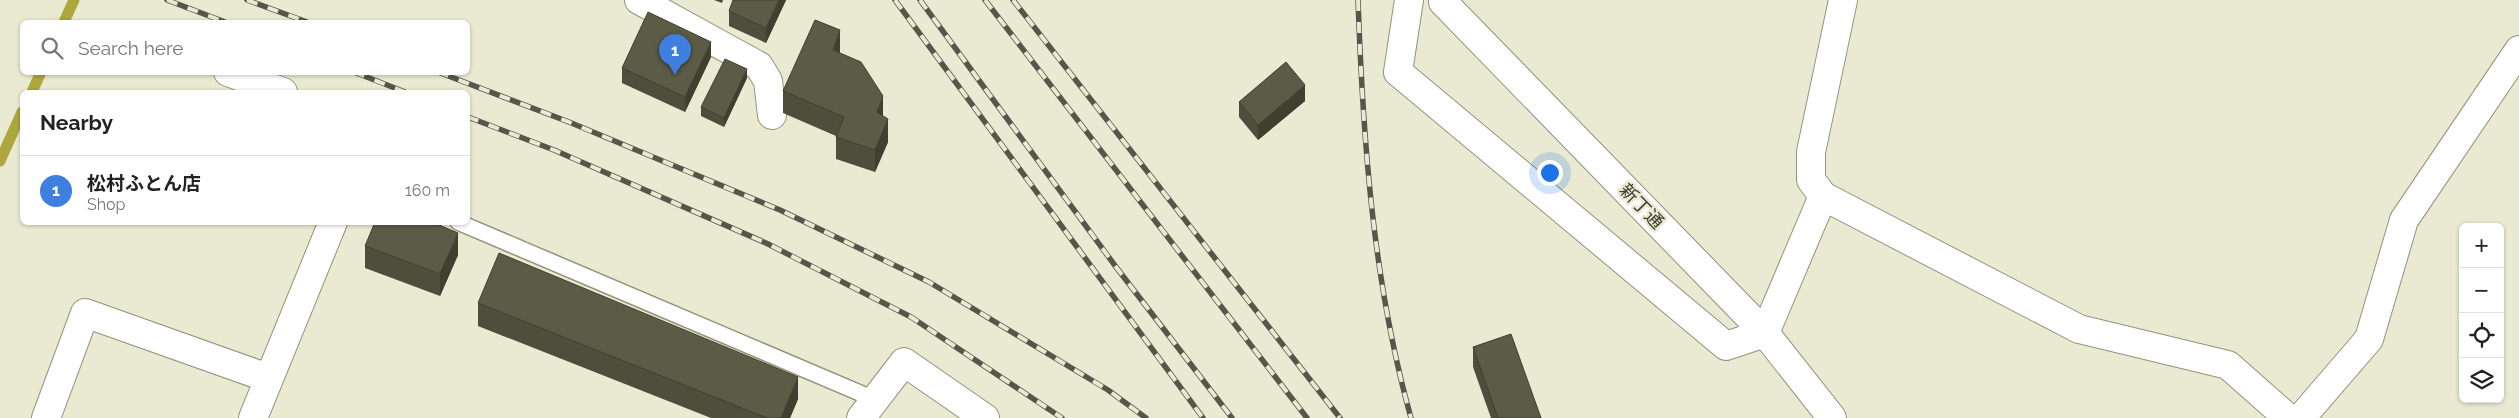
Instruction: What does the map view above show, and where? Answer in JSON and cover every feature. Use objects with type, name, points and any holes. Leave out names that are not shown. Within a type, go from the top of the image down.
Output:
[{"type":"street","points":[[1409,0],[1398,72],[1726,346],[1765,333],[1823,196]]},
{"type":"street","points":[[1843,0],[1811,152],[1810,180],[1823,196],[2079,329],[2228,365],[2288,418]]},
{"type":"street","points":[[645,1],[759,66],[768,81],[772,116]]},
{"type":"street","name":"新丁通","points":[[1443,2],[1765,333],[1832,418]]},
{"type":"street","points":[[2301,418],[2369,339],[2404,220],[2519,50]]},
{"type":"street","points":[[236,75],[278,90]]},
{"type":"street","points":[[253,418],[332,225]]},
{"type":"street","points":[[46,418],[85,313],[268,378]]},
{"type":"street","points":[[867,408],[904,362],[985,418]]},
{"type":"lane","points":[[465,225],[867,408]]},
{"type":"building","points":[[733,0],[779,0],[766,28],[729,11]]},
{"type":"building","points":[[648,12],[711,42],[685,97],[622,68]]},
{"type":"building","points":[[815,20],[840,30],[833,50],[861,62],[883,96],[877,112],[888,119],[875,150],[836,137],[844,117],[783,91]]},
{"type":"building","points":[[725,59],[747,69],[724,118],[701,107]]},
{"type":"building","points":[[1286,62],[1305,85],[1258,125],[1239,102]]},
{"type":"building","points":[[374,225],[439,225],[458,233],[440,274],[365,246]]},
{"type":"building","points":[[499,253],[798,377],[781,418],[767,418],[478,303]]},
{"type":"building","points":[[1511,334],[1541,418],[1498,418],[1473,347]]},
{"type":"waterway","points":[[65,20],[74,0]]},
{"type":"waterway","points":[[33,90],[40,75]]},
{"type":"waterway","points":[[0,161],[20,116]]},
{"type":"railway","points":[[167,0],[220,20]]},
{"type":"railway","points":[[247,0],[302,20]]},
{"type":"railway","points":[[895,0],[1203,418]]},
{"type":"railway","points":[[920,0],[1116,267],[1232,418]]},
{"type":"railway","points":[[985,0],[1307,418]]},
{"type":"railway","points":[[1013,0],[1340,418]]},
{"type":"railway","points":[[1358,0],[1363,106],[1372,211],[1387,315],[1411,418]]},
{"type":"railway","points":[[362,75],[400,90]]},
{"type":"railway","points":[[446,75],[569,122],[780,210],[929,282],[1108,390],[1146,418]]},
{"type":"railway","points":[[470,118],[554,150],[766,243],[911,317],[1062,418]]},
{"type":"place","name":"松村ふとん店","points":[[675,75]]}]
